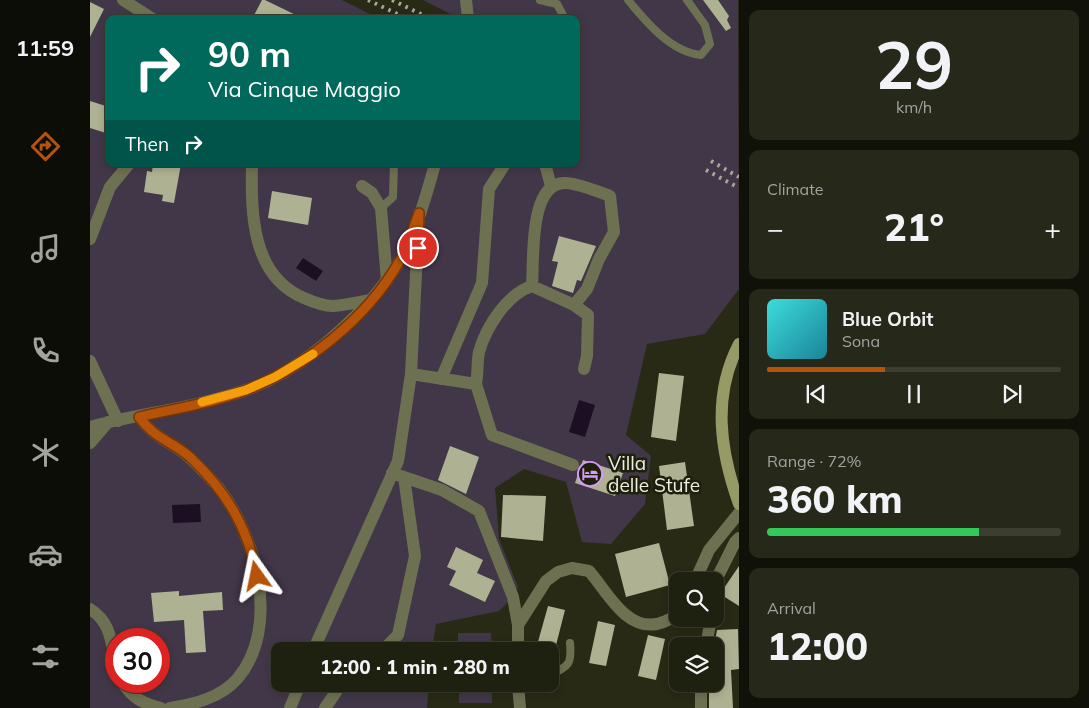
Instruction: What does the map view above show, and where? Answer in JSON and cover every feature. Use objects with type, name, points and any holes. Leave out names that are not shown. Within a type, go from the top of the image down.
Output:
[{"type":"street","points":[[123,0],[147,15]]},
{"type":"street","points":[[466,0],[468,15]]},
{"type":"street","points":[[90,239],[110,187],[127,167]]},
{"type":"street","points":[[252,167],[256,235],[263,260],[276,278],[292,293],[316,303],[332,306],[371,300]]},
{"type":"street","points":[[90,427],[139,417],[246,390],[275,377],[314,353],[347,326],[387,281],[400,261],[419,213],[434,167]]},
{"type":"street","points":[[441,379],[482,283],[489,188],[503,167]]},
{"type":"street","points":[[546,167],[551,186]]},
{"type":"street","points":[[532,286],[537,218],[540,203],[551,186],[565,183],[610,196],[613,209],[614,232],[599,259],[587,289],[574,304]]},
{"type":"street","points":[[362,186],[372,193],[381,208],[387,281]]},
{"type":"street","points":[[390,642],[398,634],[414,556],[398,475],[398,461],[411,374],[419,213]]},
{"type":"street","points":[[573,465],[492,435],[476,384],[479,353],[496,316],[522,289],[532,286],[574,304],[588,315],[587,356],[584,369]]},
{"type":"street","points":[[739,344],[720,417],[722,450],[739,504]]},
{"type":"street","points":[[90,361],[113,421]]},
{"type":"street","points":[[411,374],[476,384]]},
{"type":"street","points":[[139,417],[156,436],[188,456],[217,487],[232,507],[251,546],[260,590],[258,635],[238,678],[217,695],[191,705],[170,708]]},
{"type":"street","points":[[90,442],[113,421]]},
{"type":"street","points":[[398,475],[442,490],[480,511],[513,597],[518,625],[518,642]]},
{"type":"street","points":[[318,642],[398,475]]},
{"type":"street","points":[[699,572],[709,550],[739,513]]},
{"type":"street","points":[[720,572],[734,542],[739,538]]},
{"type":"street","points":[[518,625],[546,581],[558,572],[572,568],[589,571],[620,610],[629,618],[640,623],[652,624],[664,622],[669,619]]},
{"type":"street","points":[[90,609],[102,616],[108,628]]},
{"type":"street","points":[[290,708],[297,692]]},
{"type":"street","points":[[325,708],[336,692]]},
{"type":"street","points":[[518,692],[520,708]]},
{"type":"street","points":[[701,692],[701,708]]},
{"type":"street","points":[[131,693],[143,703],[161,708]]},
{"type":"lane","points":[[540,0],[557,4],[564,15]]},
{"type":"lane","points":[[628,0],[650,26],[687,54],[701,55],[710,44],[705,25],[687,0]]},
{"type":"lane","points":[[381,208],[394,197],[394,167]]},
{"type":"lane","points":[[559,671],[566,668],[572,659],[570,643]]},
{"type":"shaded area","points":[[90,0],[342,0],[372,15],[105,15],[105,167],[580,167],[580,15],[452,15],[423,0],[738,0],[739,289],[705,334],[647,344],[626,435],[651,456],[645,504],[611,544],[582,542],[566,482],[524,469],[495,488],[499,539],[518,587],[513,597],[499,611],[436,624],[433,642],[271,642],[271,692],[428,692],[427,708],[90,708]]},
{"type":"shaded area","points":[[303,258],[323,271],[316,281],[296,268]]},
{"type":"shaded area","points":[[579,400],[595,405],[585,437],[569,432]]},
{"type":"shaded area","points":[[200,504],[201,522],[173,523],[172,505]]},
{"type":"shaded area","points":[[458,633],[491,633],[492,642],[458,642]]},
{"type":"shaded area","points":[[459,692],[492,692],[492,703],[459,703]]},
{"type":"building","points":[[262,0],[265,0],[296,15],[254,15]]},
{"type":"building","points":[[703,0],[718,0],[729,16],[727,20],[731,28],[726,31]]},
{"type":"building","points":[[90,2],[104,9],[90,37]]},
{"type":"building","points":[[90,101],[105,106],[105,133],[90,128]]},
{"type":"building","points":[[153,167],[180,167],[174,203],[162,201],[163,195],[144,192],[147,171],[152,172]]},
{"type":"building","points":[[272,191],[312,198],[308,225],[268,218]]},
{"type":"building","points":[[559,236],[596,246],[581,281],[577,280],[573,293],[552,286],[558,262],[552,261]]},
{"type":"building","points":[[659,373],[684,376],[676,441],[651,437]]},
{"type":"building","points":[[450,446],[479,457],[466,494],[438,480]]},
{"type":"building","points":[[583,460],[623,473],[615,496],[575,483]]},
{"type":"building","points":[[685,462],[694,526],[667,530],[659,466]]},
{"type":"building","points":[[503,495],[546,496],[543,541],[501,537]]},
{"type":"building","points":[[659,543],[669,585],[626,597],[615,554]]},
{"type":"building","points":[[456,547],[483,560],[477,573],[495,581],[485,602],[449,585],[456,571],[447,567]]},
{"type":"building","points":[[739,566],[739,606],[724,597],[724,588]]},
{"type":"building","points":[[179,591],[179,596],[222,592],[223,610],[203,611],[206,652],[186,653],[184,620],[154,622],[151,593]]},
{"type":"building","points":[[548,606],[565,610],[557,642],[538,642]]},
{"type":"building","points":[[598,621],[615,625],[606,666],[589,663]]},
{"type":"building","points":[[738,629],[739,669],[731,670],[733,708],[709,708],[709,692],[724,692],[724,637],[716,637],[717,630]]},
{"type":"building","points":[[648,635],[665,639],[656,680],[638,676]]},
{"type":"railway","points":[[368,0],[400,15]]},
{"type":"railway","points":[[392,0],[423,15]]},
{"type":"railway","points":[[711,161],[739,177]]},
{"type":"railway","points":[[706,170],[739,188]]},
{"type":"slow traffic","points":[[202,402],[246,390],[275,377],[313,354]]},
{"type":"place","name":"Villa delle Stufe","points":[[590,474]]},
{"type":"route","points":[[257,576],[251,546],[232,507],[217,487],[188,456],[156,436],[139,417],[246,390],[275,377],[314,353],[347,326],[371,300],[387,281],[400,261],[419,213],[418,248]]}]
